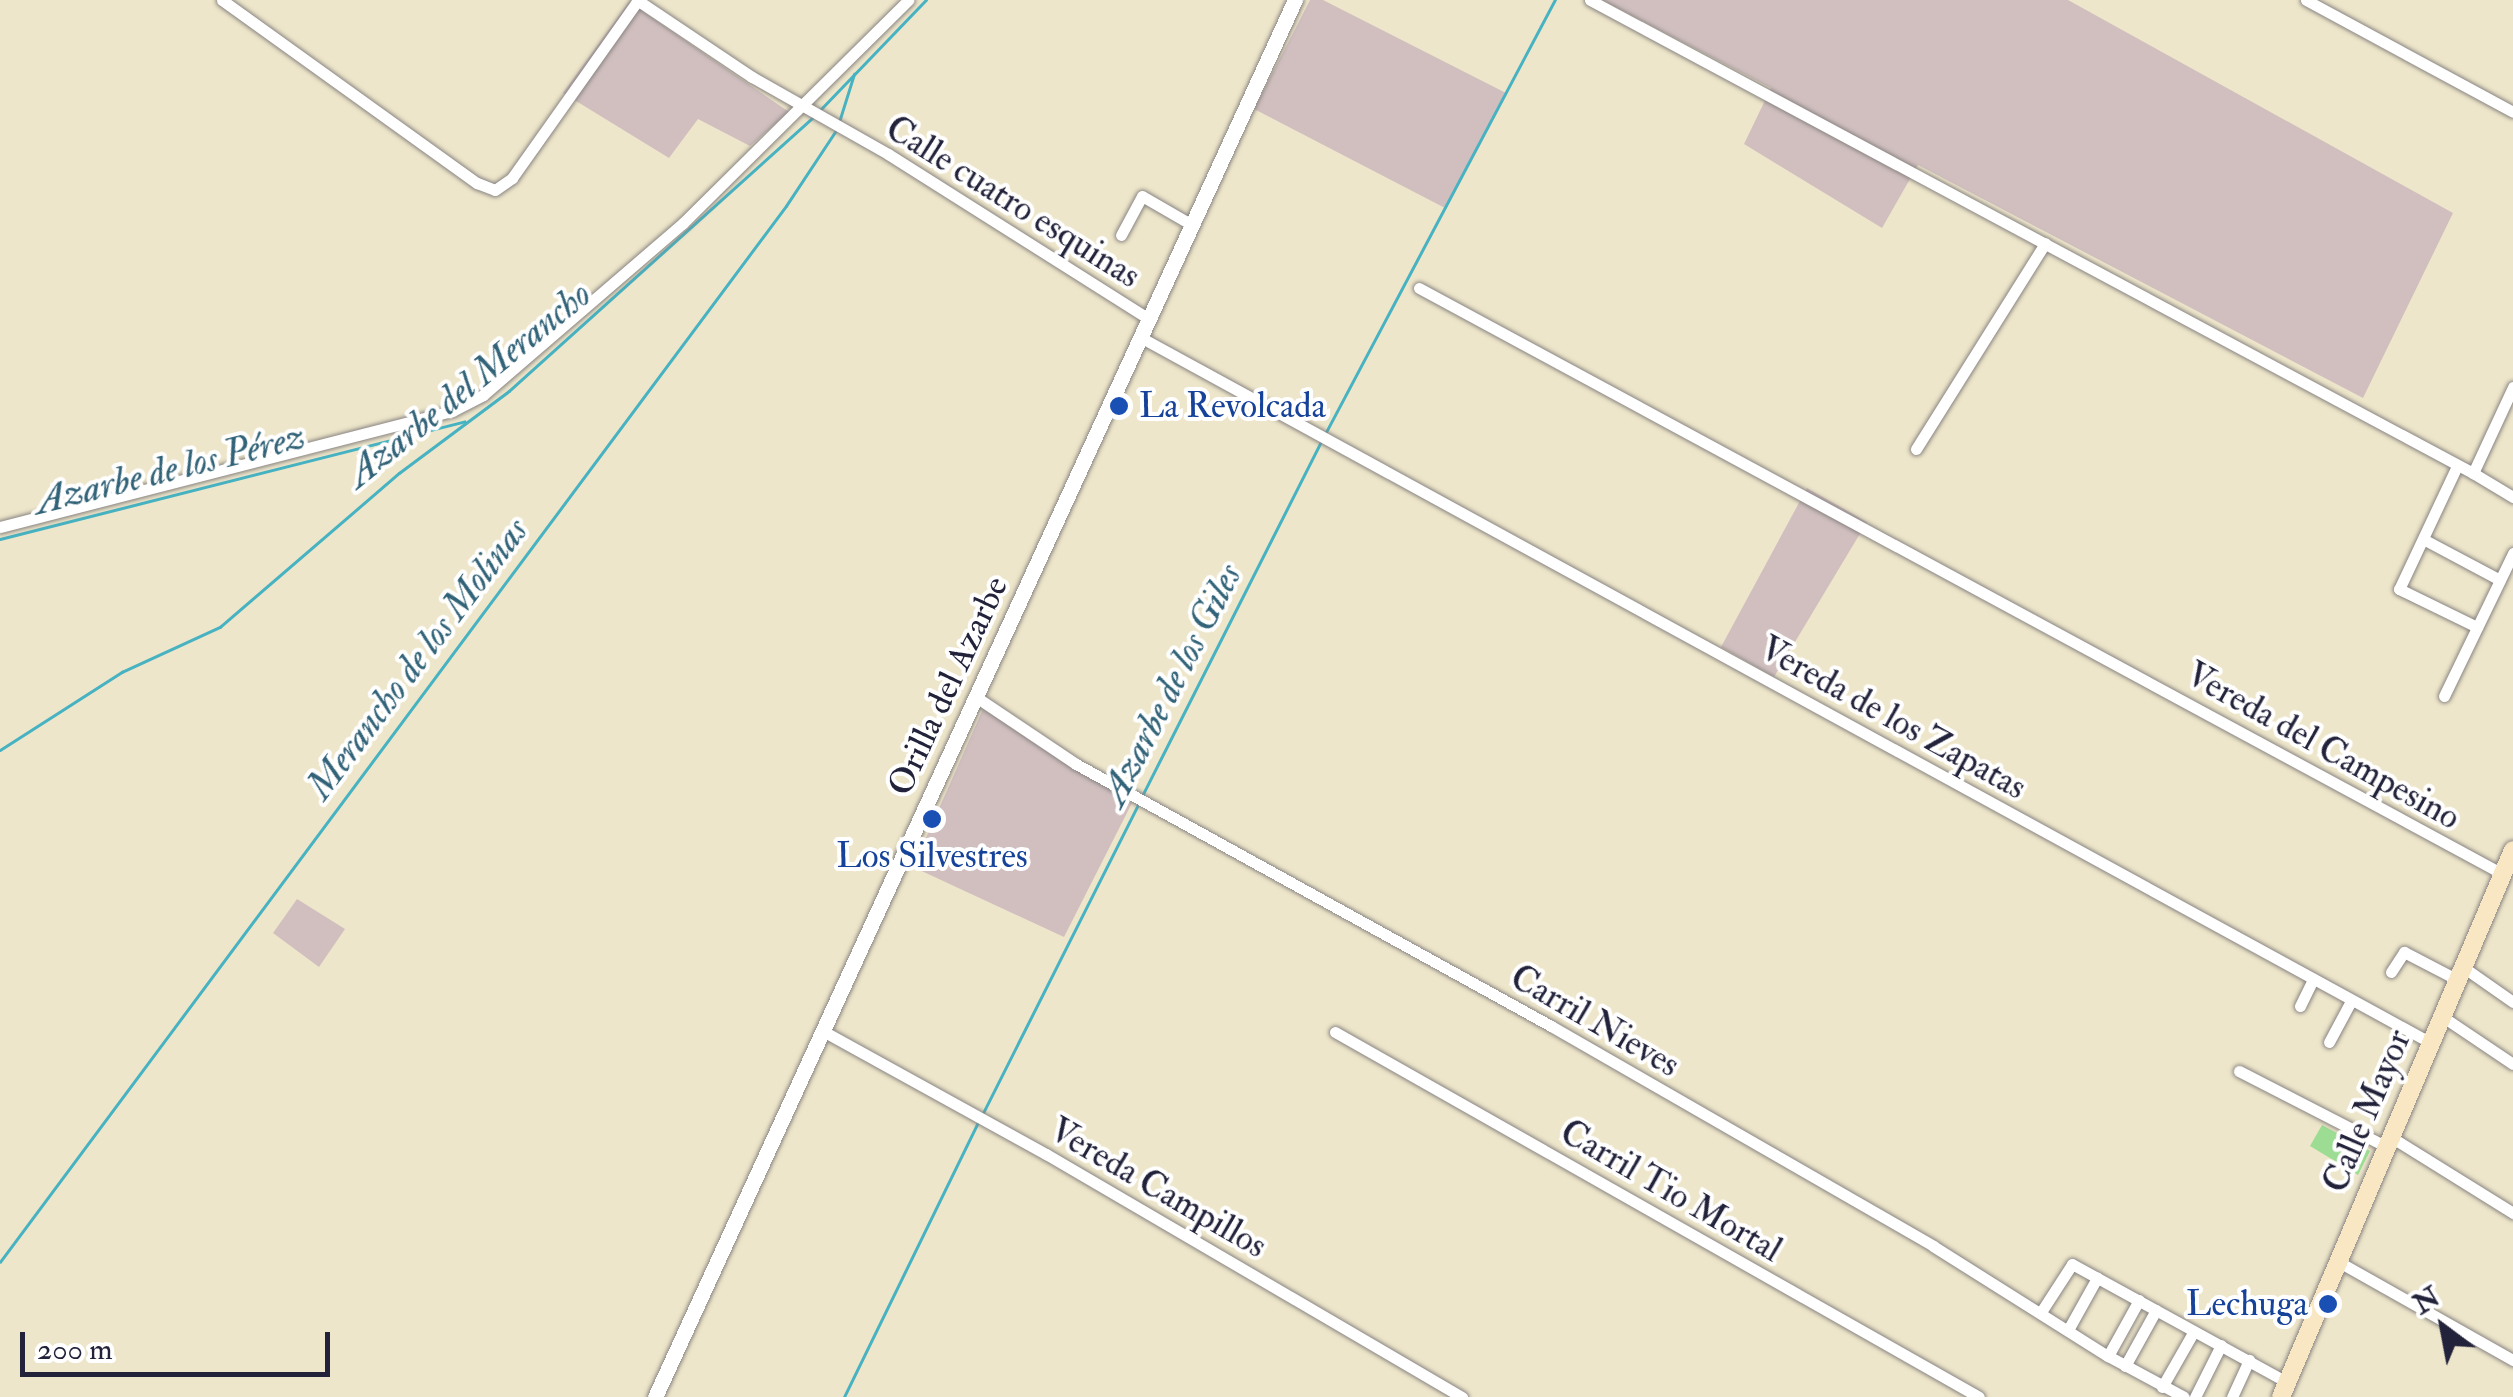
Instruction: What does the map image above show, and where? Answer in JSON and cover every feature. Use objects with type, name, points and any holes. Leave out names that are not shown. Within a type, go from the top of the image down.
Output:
[{"type":"main road","name":"Calle Mayor","points":[[2284,1390],[2513,850]]},
{"type":"street","points":[[222,0],[476,183],[496,190],[512,178],[638,0]]},
{"type":"street","name":"Calle cuatro esquinas","points":[[638,0],[752,77],[848,131],[1149,319]]},
{"type":"street","points":[[0,527],[452,411],[483,395],[811,109],[908,0]]},
{"type":"street","name":"Orilla del Azarbe","points":[[655,1397],[1294,0]]},
{"type":"street","points":[[1590,0],[2513,496]]},
{"type":"street","points":[[2306,0],[2513,112]]},
{"type":"street","points":[[1121,235],[1142,196],[1192,225]]},
{"type":"street","points":[[1916,449],[2046,243]]},
{"type":"street","name":"Vereda del Campesino","points":[[1418,288],[2119,663],[2229,729],[2502,874]]},
{"type":"street","name":"Vereda de los Zapatas","points":[[1140,337],[2431,1043]]},
{"type":"street","points":[[2473,473],[2513,387]]},
{"type":"street","points":[[2457,466],[2399,589],[2477,627]]},
{"type":"street","points":[[2423,539],[2500,580]]},
{"type":"street","points":[[2444,696],[2513,553]]},
{"type":"street","name":"Carril Nieves","points":[[976,698],[1076,764],[1551,1026],[2041,1312],[2167,1392],[2184,1397]]},
{"type":"street","points":[[2391,972],[2404,952],[2460,974],[2513,1002]]},
{"type":"street","points":[[2300,1006],[2313,979]]},
{"type":"street","points":[[2329,1042],[2351,1001]]},
{"type":"street","points":[[2442,1017],[2513,1064]]},
{"type":"street","name":"Vereda Campillos","points":[[823,1032],[1046,1154],[1462,1397]]},
{"type":"street","name":"Carril Tio Mortal","points":[[1335,1032],[1979,1397]]},
{"type":"street","points":[[2239,1071],[2389,1142],[2513,1213]]},
{"type":"street","points":[[2339,1262],[2513,1360]]},
{"type":"street","points":[[2041,1312],[2072,1264],[2249,1360],[2284,1390]]},
{"type":"street","points":[[2068,1330],[2097,1278]]},
{"type":"street","points":[[2108,1356],[2139,1300]]},
{"type":"street","points":[[2125,1366],[2156,1310]]},
{"type":"street","points":[[2167,1392],[2194,1331]]},
{"type":"street","points":[[2195,1397],[2222,1345]]},
{"type":"street","points":[[2232,1397],[2249,1360]]},
{"type":"shaded area","points":[[1310,0],[1323,0],[1506,93],[1445,208],[1254,109]]},
{"type":"shaded area","points":[[1602,0],[2068,0],[2453,213],[2363,398],[1918,165],[1882,228],[1744,144],[1771,88]]},
{"type":"shaded area","points":[[629,2],[789,112],[750,146],[698,119],[669,158],[563,93]]},
{"type":"shaded area","points":[[1807,488],[1867,522],[1774,677],[1721,647]]},
{"type":"shaded area","points":[[983,709],[1132,803],[1064,937],[913,867]]},
{"type":"shaded area","points":[[297,899],[345,929],[319,967],[273,933]]},
{"type":"green space","points":[[2322,1125],[2370,1151],[2358,1175],[2310,1146]]},
{"type":"waterway","name":"Azarbe del Merancho","points":[[821,109],[926,0]]},
{"type":"waterway","name":"Azarbe de los Giles","points":[[1325,434],[1555,0]]},
{"type":"waterway","name":"Merancho de los Molinas","points":[[839,122],[854,74]]},
{"type":"waterway","name":"Azarbe del Merancho","points":[[0,750],[122,672],[220,627],[399,473],[509,391],[812,118]]},
{"type":"waterway","name":"Merancho de los Molinas","points":[[0,1262],[786,206],[837,129]]},
{"type":"waterway","name":"Azarbe de los Pérez","points":[[0,539],[464,422]]},
{"type":"waterway","name":"Azarbe de los Giles","points":[[1142,796],[1321,441]]},
{"type":"waterway","name":"Azarbe de los Giles","points":[[983,1113],[1139,803]]},
{"type":"waterway","name":"Azarbe de los Giles","points":[[844,1397],[979,1120]]},
{"type":"place","name":"La Revolcada","points":[[1119,406]]},
{"type":"place","name":"Los Silvestres","points":[[932,819]]},
{"type":"place","name":"Lechuga","points":[[2328,1304]]}]
